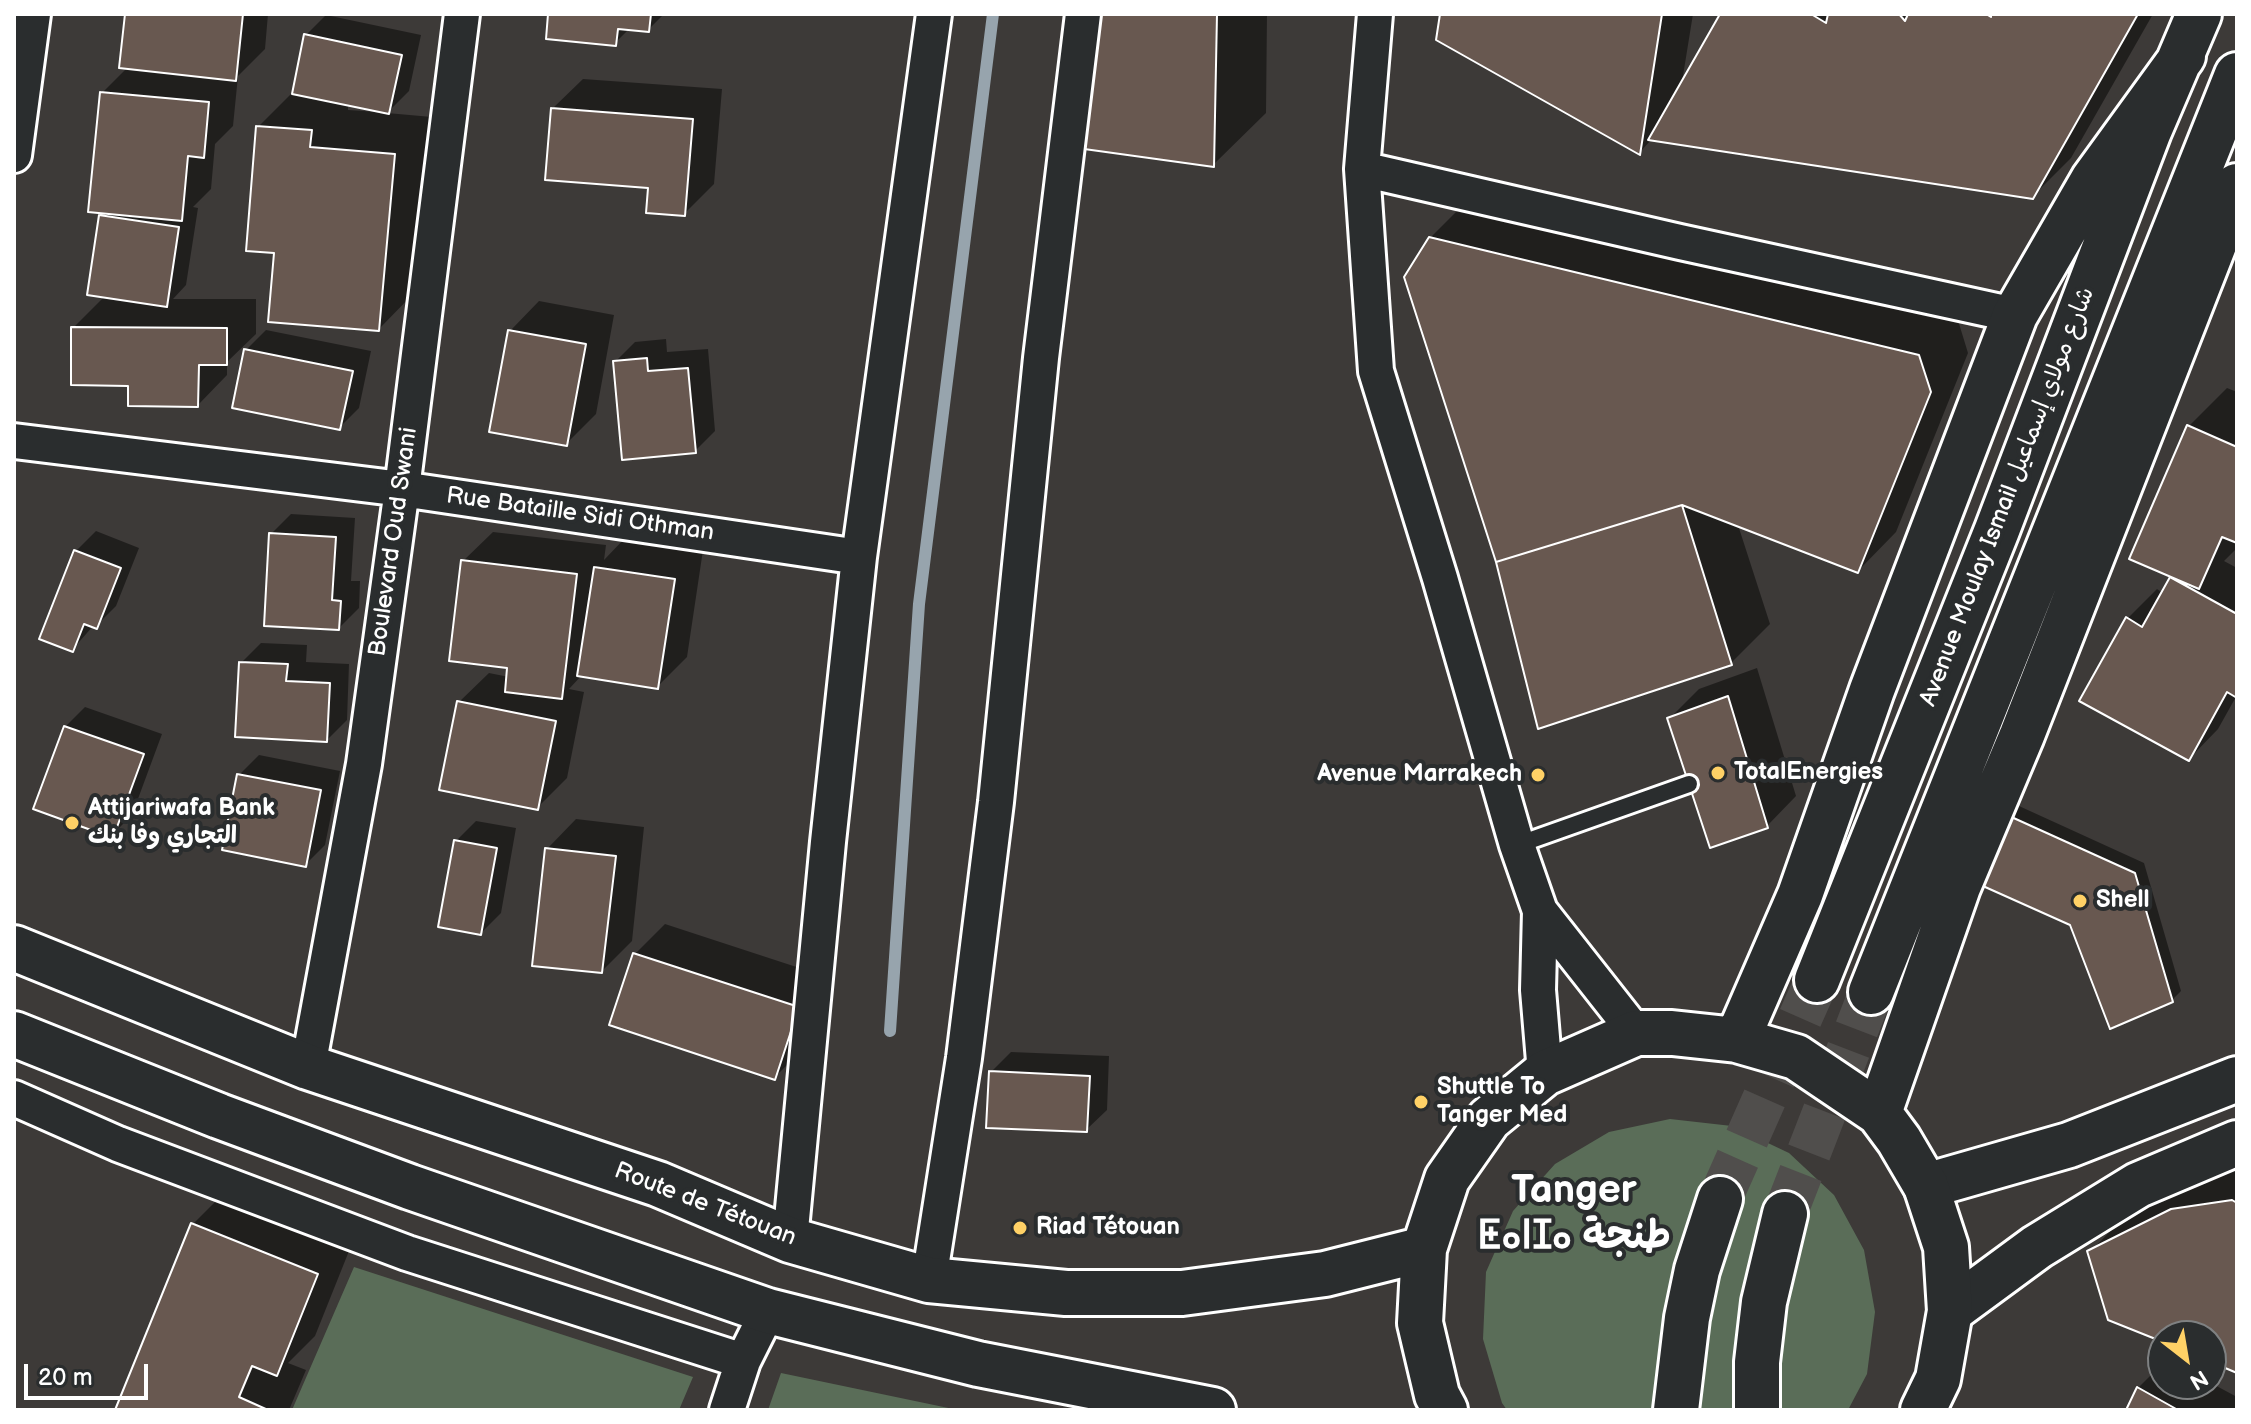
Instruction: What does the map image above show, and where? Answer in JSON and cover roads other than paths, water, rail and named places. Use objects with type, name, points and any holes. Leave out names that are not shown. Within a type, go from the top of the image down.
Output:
[{"type":"main road","name":"Avenue Moulay Ismail شارع مولاي إسماعيل","points":[[1817,980],[1997,530],[2149,131],[2199,14]]},
{"type":"main road","points":[[1737,1040],[1800,895],[1872,690],[2015,315],[2093,180],[2183,56]]},
{"type":"main road","points":[[1871,992],[2237,75]]},
{"type":"main road","points":[[1879,1113],[1958,887],[2028,720],[2237,186]]},
{"type":"main road","name":"Route de Tétouan","points":[[14,948],[308,1067],[658,1184],[790,1240],[929,1280],[1066,1293],[1182,1293],[1325,1274],[1424,1249]]},
{"type":"main road","points":[[1445,1410],[1437,1395],[1420,1323],[1424,1249],[1447,1179],[1489,1119],[1545,1073],[1636,1033],[1672,1033],[1737,1040],[1796,1057],[1879,1113],[1926,1186],[1946,1247],[1950,1311],[1938,1379],[1923,1410]]},
{"type":"main road","points":[[14,1034],[219,1116],[410,1187],[768,1311],[978,1364],[1213,1410]]},
{"type":"main road","points":[[1926,1186],[2069,1145],[2237,1079]]},
{"type":"main road","points":[[1950,1311],[2037,1247],[2138,1185],[2237,1143]]},
{"type":"main road","points":[[1676,1410],[1687,1318],[1697,1270],[1720,1199]]},
{"type":"main road","points":[[1757,1410],[1757,1362],[1764,1302],[1785,1214]]},
{"type":"street","points":[[14,155],[33,14]]},
{"type":"street","name":"Boulevard Oud Swani","points":[[308,1067],[364,764],[462,14]]},
{"type":"street","points":[[790,1240],[859,557],[934,14]]},
{"type":"street","points":[[929,1280],[964,1058],[996,802],[1041,358],[1083,14]]},
{"type":"street","points":[[1375,14],[1362,169],[1376,371],[1445,593],[1517,845],[1540,911],[1636,1033]]},
{"type":"street","points":[[1362,169],[2015,315]]},
{"type":"street","name":"Rue Bataille Sidi Othman","points":[[14,441],[402,489],[859,557]]},
{"type":"street","points":[[1540,911],[1538,990],[1545,1073]]},
{"type":"street","points":[[14,1098],[118,1144],[407,1253],[743,1361]]},
{"type":"street","points":[[727,1410],[743,1361],[768,1311]]},
{"type":"lane","points":[[1517,845],[1689,784]]},
{"type":"waterway","points":[[890,1031],[919,604],[993,14]]},
{"type":"tunnel","points":[[1720,1199],[1817,980]]},
{"type":"tunnel","points":[[1785,1214],[1871,992]]},
{"type":"place","name":"TotalEnergies","points":[[1718,773]]},
{"type":"place","name":"Avenue Marrakech","points":[[1538,775]]},
{"type":"place","name":"Attijariwafa Bank التجاري وفا بنك","points":[[72,823]]},
{"type":"place","name":"Shell","points":[[2080,901]]},
{"type":"place","name":"Shuttle To Tanger Med","points":[[1421,1102]]},
{"type":"place","name":"Riad Tétouan","points":[[1020,1228]]},
{"type":"district","name":"Tanger ⵟⴰⵏⵊⴰ طنجة","points":[[1574,1215]]}]
